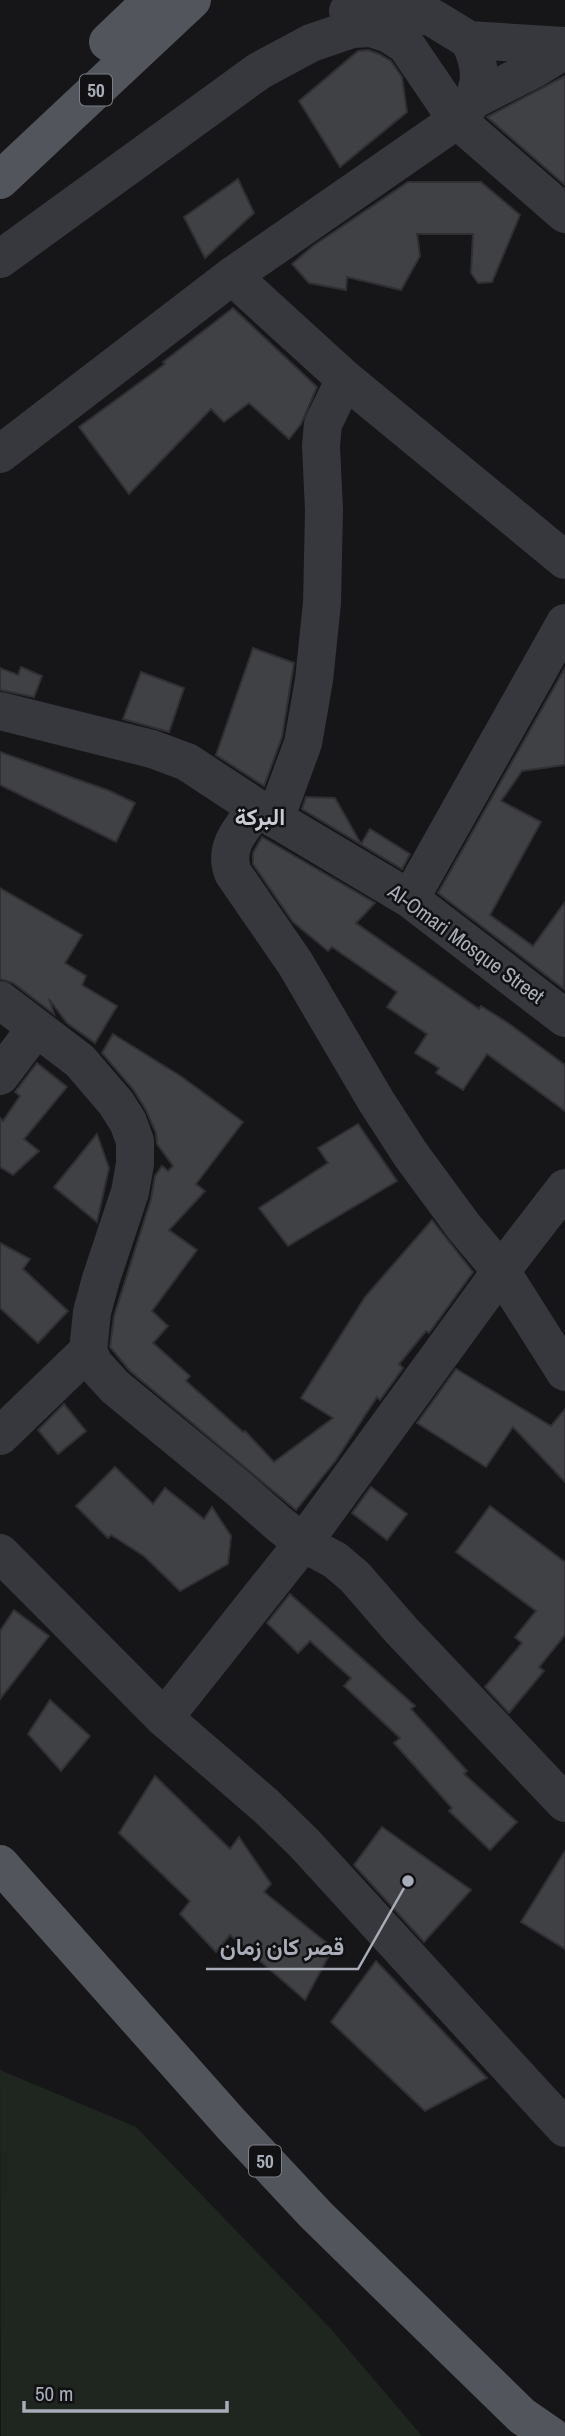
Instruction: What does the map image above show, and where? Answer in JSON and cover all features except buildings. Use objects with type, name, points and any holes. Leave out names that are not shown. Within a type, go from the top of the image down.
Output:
[{"type":"main road","name":"50","points":[[0,146],[152,0]]},
{"type":"main road","name":"50","points":[[0,180],[192,0]]},
{"type":"main road","name":"50","points":[[0,1864],[231,2124],[316,2215],[522,2416],[551,2436]]},
{"type":"street","points":[[0,240],[252,55],[317,22],[372,6],[394,7],[402,23],[406,45],[417,59],[565,214]]},
{"type":"street","points":[[0,259],[259,71],[334,33],[433,18],[469,40],[565,48]]},
{"type":"street","points":[[465,110],[478,89],[480,74],[478,57],[469,40]]},
{"type":"street","points":[[0,454],[232,276],[465,110],[565,48]]},
{"type":"street","points":[[232,276],[345,379],[565,560]]},
{"type":"street","points":[[345,379],[323,424],[322,603],[314,680],[303,743],[266,814],[234,839],[228,861],[233,873],[295,963],[411,1155],[500,1271],[565,1372]]},
{"type":"street","points":[[410,899],[565,623]]},
{"type":"street","name":"AI-Omari Mosque Street","points":[[0,711],[152,750],[187,762],[266,814],[410,899],[565,1018]]},
{"type":"street","points":[[0,1000],[80,1062],[116,1103],[128,1122],[135,1141],[135,1164],[130,1192],[98,1290],[90,1324],[88,1351],[94,1364],[115,1387],[303,1542],[335,1560],[355,1577],[401,1630],[565,1803]]},
{"type":"street","points":[[0,1076],[36,1028]]},
{"type":"street","points":[[164,1718],[303,1542],[500,1271],[565,1188]]},
{"type":"street","points":[[0,1436],[88,1351]]},
{"type":"street","points":[[0,1553],[164,1718],[266,1805],[304,1843],[565,2128]]},
{"type":"shaded area","points":[[0,2070],[136,2127],[330,2328],[422,2436],[1,2436]]},
{"type":"place","name":"قصر كان زمان","points":[[408,1881]]},
{"type":"district","name":"البركة","points":[[260,817]]}]
